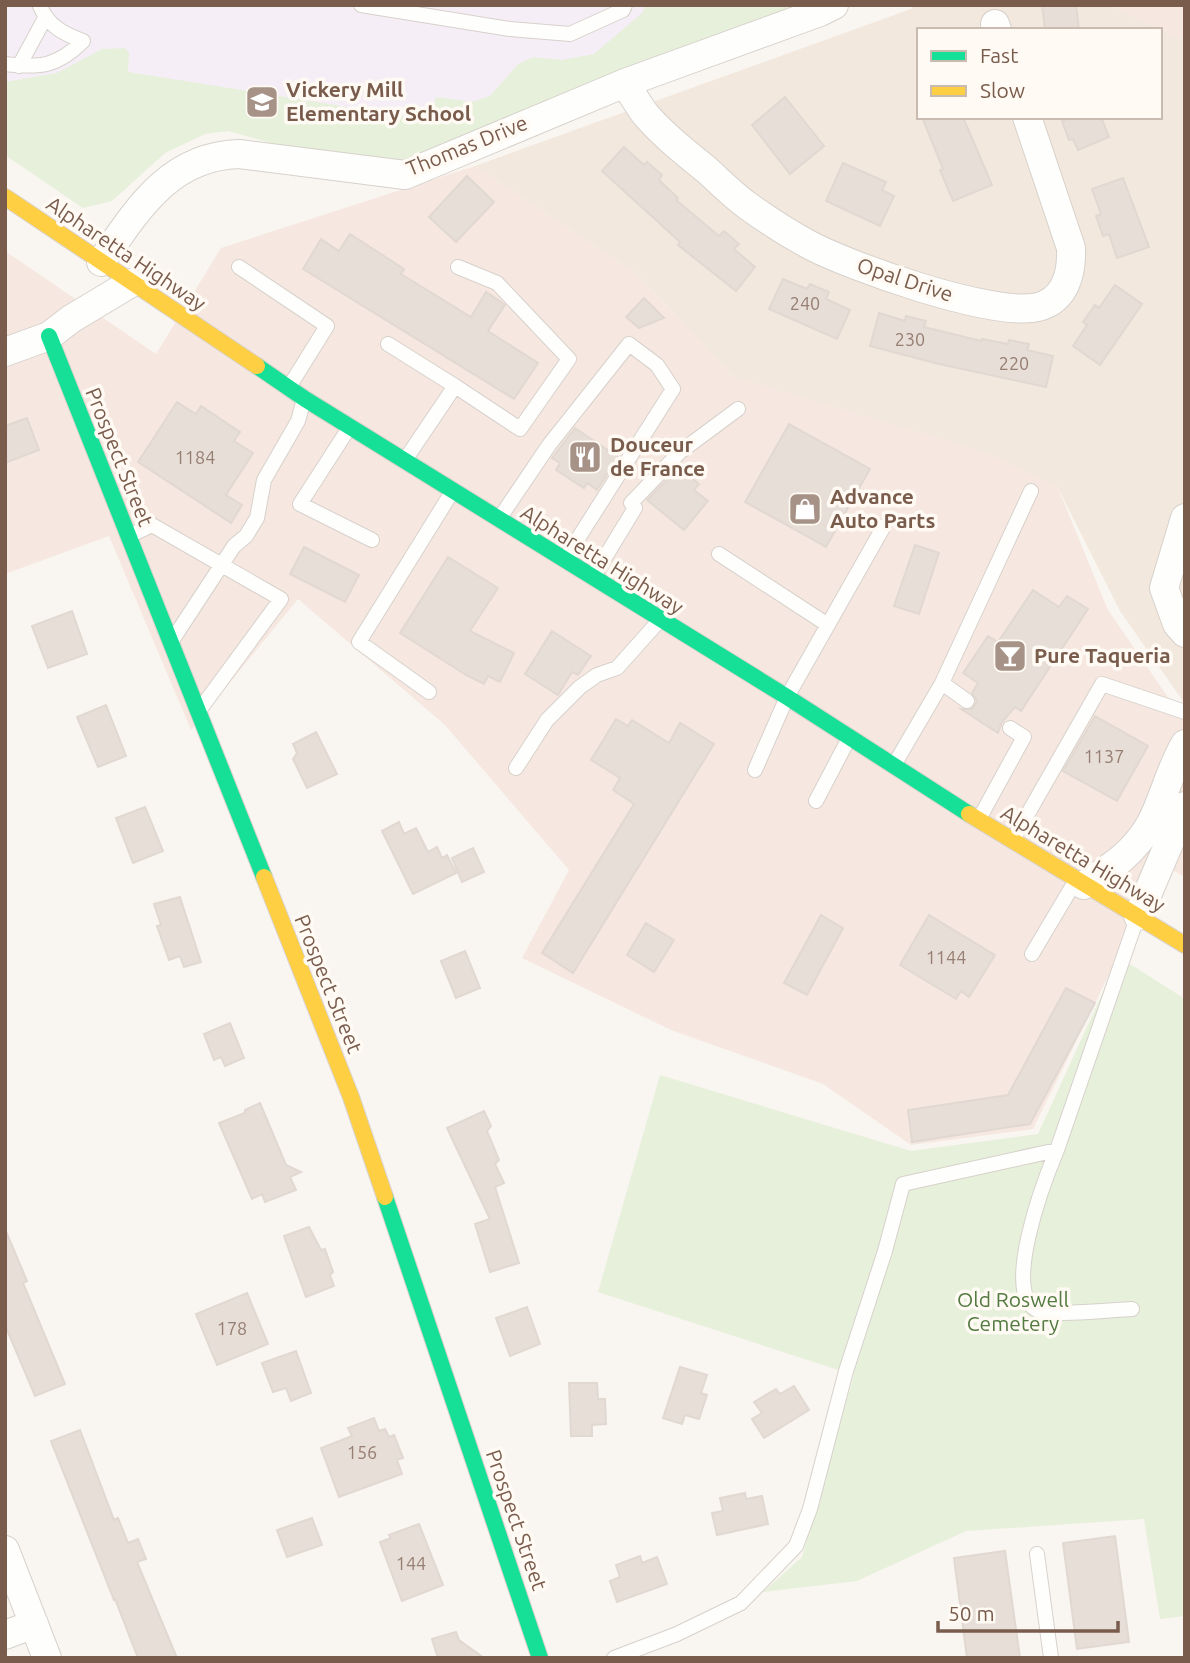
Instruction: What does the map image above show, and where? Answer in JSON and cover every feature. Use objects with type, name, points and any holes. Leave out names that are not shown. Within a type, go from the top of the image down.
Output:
[{"type":"main road","name":"Alpharetta Highway","points":[[5,197],[305,399],[787,697],[979,820],[1185,945]]},
{"type":"main road","name":"Prospect Street","points":[[48,336],[351,1097],[540,1658]]},
{"type":"street","name":"Thomas Drive","points":[[101,262],[145,201],[174,174],[200,160],[239,154],[405,175],[625,83],[827,9]]},
{"type":"street","name":"Opal Drive","points":[[625,83],[644,112],[670,138],[746,205],[806,244],[872,271],[971,302],[1014,310],[1040,307],[1057,296],[1067,283],[1072,268],[1071,248],[1028,119]]},
{"type":"street","points":[[5,352],[48,336],[131,283]]},
{"type":"street","points":[[1185,518],[1164,588],[1177,624],[1185,633]]},
{"type":"street","points":[[1080,882],[1116,865],[1132,850],[1175,788],[1185,744]]},
{"type":"street","points":[[1138,916],[1176,842],[1185,806]]},
{"type":"street","points":[[5,1550],[47,1658]]},
{"type":"street","points":[[5,1635],[34,1624]]},
{"type":"lane","points":[[361,5],[510,29],[570,34],[623,10],[625,5]]},
{"type":"lane","points":[[43,12],[55,28],[82,41],[70,54],[50,65],[12,65],[43,12]]},
{"type":"lane","points":[[239,267],[327,326],[288,388]]},
{"type":"lane","points":[[388,344],[520,429],[569,359],[497,283],[458,267]]},
{"type":"lane","points":[[499,519],[549,444],[629,344],[657,365],[673,389],[564,560]]},
{"type":"lane","points":[[404,461],[455,386]]},
{"type":"lane","points":[[170,643],[234,546],[246,536],[257,518],[264,480],[298,421],[305,399]]},
{"type":"lane","points":[[592,578],[635,508],[631,503],[680,452],[738,409]]},
{"type":"lane","points":[[349,426],[300,503],[372,540]]},
{"type":"lane","points":[[429,692],[359,642],[452,491]]},
{"type":"lane","points":[[894,766],[942,683],[1031,491]]},
{"type":"lane","points":[[128,537],[152,526],[281,600],[198,712]]},
{"type":"lane","points":[[755,770],[787,697],[884,526]]},
{"type":"lane","points":[[719,554],[828,625]]},
{"type":"lane","points":[[516,768],[547,720],[580,687],[597,675],[617,668],[660,620]]},
{"type":"lane","points":[[942,683],[967,701]]},
{"type":"lane","points":[[1013,841],[1102,684],[1185,712]]},
{"type":"lane","points":[[979,820],[1024,737],[1010,728]]},
{"type":"lane","points":[[816,801],[849,738]]},
{"type":"lane","points":[[1032,954],[1080,882]]},
{"type":"lane","points":[[1132,1309],[1039,1311],[1030,1304],[1022,1274],[1042,1184],[1057,1150],[1138,916]]},
{"type":"lane","points":[[614,1658],[677,1634],[741,1603],[796,1546],[810,1509],[846,1371],[885,1251],[903,1184],[1057,1150]]},
{"type":"lane","points":[[1037,1554],[1051,1658]]},
{"type":"shaded area","name":"Vickery Mill Elementary School","points":[[5,5],[771,5],[396,151],[225,119],[5,144]]},
{"type":"shaded area","points":[[913,5],[1110,5],[1158,28],[917,28],[917,119],[1162,119],[1162,30],[1185,41],[1185,704],[1120,611],[1058,488],[734,377],[635,273],[475,166],[911,9]]},
{"type":"shaded area","points":[[1110,5],[1185,5],[1185,41]]},
{"type":"shaded area","points":[[475,166],[635,273],[734,377],[982,451],[1058,488],[1108,610],[1185,722],[1185,877],[1163,865],[1033,1129],[911,1145],[823,1084],[671,1030],[522,958],[569,870],[445,725],[298,599],[191,730],[109,536],[5,574],[5,251],[156,354],[221,248]]},
{"type":"green space","points":[[646,5],[812,5],[408,160],[383,161],[282,146],[228,131],[205,134],[165,153],[112,201],[83,208],[5,155],[5,82],[57,73],[102,49],[125,48],[129,53],[128,72],[430,120],[436,97],[472,102],[490,96],[518,64],[533,57],[562,60],[594,54],[642,13]]},
{"type":"green space","name":"Old Roswell Cemetery","points":[[1119,957],[1185,999],[1185,1616],[1160,1619],[1144,1519],[966,1531],[857,1581],[763,1592],[802,1557],[854,1375],[598,1292],[660,1075],[911,1151],[1038,1134]]},
{"type":"building","points":[[1042,5],[1076,5],[1079,28],[1045,28]]},
{"type":"building","points":[[785,97],[824,146],[790,174],[752,125]]},
{"type":"building","points":[[923,119],[964,119],[992,185],[953,201],[940,170],[943,169]]},
{"type":"building","points":[[1102,119],[1109,137],[1078,150],[1073,139],[1069,140],[1062,121]]},
{"type":"building","points":[[624,147],[644,165],[647,162],[662,175],[659,180],[678,198],[676,200],[719,236],[724,231],[739,244],[734,249],[755,267],[736,291],[678,245],[680,242],[602,171]]},
{"type":"building","points":[[843,163],[886,182],[882,190],[894,196],[880,226],[826,201]]},
{"type":"building","points":[[467,176],[494,202],[456,242],[429,217]]},
{"type":"building","points":[[1123,178],[1149,247],[1117,258],[1109,234],[1103,236],[1096,216],[1101,214],[1092,189]]},
{"type":"building","points":[[350,234],[404,269],[401,274],[471,317],[486,292],[505,305],[488,331],[538,363],[514,399],[303,269],[321,239],[339,251]]},
{"type":"building","points":[[783,279],[807,289],[810,284],[829,292],[826,299],[850,310],[837,339],[769,309]]},
{"type":"building","points":[[1115,285],[1142,304],[1100,365],[1073,346],[1087,325],[1083,322],[1095,305],[1099,308]]},
{"type":"building","points":[[644,298],[664,318],[639,328],[626,317]]},
{"type":"building","points":[[879,313],[905,321],[906,316],[926,321],[924,327],[981,341],[1008,344],[1009,340],[1029,344],[1027,350],[1053,356],[1046,387],[870,346]]},
{"type":"building","points":[[177,402],[196,414],[201,406],[240,432],[234,441],[253,453],[226,495],[242,505],[231,523],[138,462]]},
{"type":"building","points":[[27,418],[39,450],[5,463],[5,426]]},
{"type":"building","points":[[789,424],[870,469],[826,547],[745,502]]},
{"type":"building","name":"Douceur de France","points":[[575,428],[618,457],[597,490],[587,483],[584,488],[556,470],[560,463],[552,458]]},
{"type":"building","points":[[679,467],[699,484],[694,490],[708,501],[684,530],[647,500]]},
{"type":"building","points":[[915,545],[939,553],[919,614],[894,606]]},
{"type":"building","points":[[304,547],[359,575],[345,602],[290,574]]},
{"type":"building","points":[[448,557],[498,588],[470,631],[514,653],[500,682],[488,676],[484,684],[400,633]]},
{"type":"building","name":"Pure Taqueria","points":[[1033,590],[1059,607],[1067,596],[1088,609],[1021,711],[1015,707],[1002,722],[998,733],[961,709],[972,709],[977,701],[972,693],[978,683],[963,673],[988,636],[998,642]]},
{"type":"building","points":[[72,611],[87,654],[48,668],[32,626]]},
{"type":"building","points":[[552,631],[591,656],[578,675],[572,672],[558,695],[525,674]]},
{"type":"building","points":[[106,705],[126,756],[98,767],[77,717]]},
{"type":"building","points":[[1095,716],[1148,746],[1117,801],[1063,771]]},
{"type":"building","points":[[616,719],[628,726],[632,720],[669,743],[680,723],[714,744],[573,973],[542,953],[634,804],[613,790],[620,778],[591,760]]},
{"type":"building","points":[[316,732],[337,774],[307,788],[293,759],[297,753],[293,744]]},
{"type":"building","points":[[145,807],[163,851],[133,863],[116,818]]},
{"type":"building","points":[[399,822],[404,834],[416,828],[428,852],[437,847],[442,858],[447,855],[456,873],[413,894],[382,831]]},
{"type":"building","points":[[473,848],[484,872],[462,882],[452,858]]},
{"type":"building","points":[[180,897],[201,962],[184,967],[180,956],[169,960],[157,926],[161,925],[154,904]]},
{"type":"building","points":[[821,915],[843,928],[807,995],[784,983]]},
{"type":"building","points":[[929,915],[995,955],[969,997],[961,991],[956,999],[900,965]]},
{"type":"building","points":[[646,923],[674,940],[654,972],[627,955]]},
{"type":"building","points":[[465,951],[480,988],[456,998],[441,961]]},
{"type":"building","points":[[1066,988],[1095,1003],[1030,1124],[912,1142],[908,1110],[1008,1095]]},
{"type":"building","points":[[230,1023],[244,1058],[225,1066],[221,1057],[214,1060],[204,1034]]},
{"type":"building","points":[[260,1103],[286,1165],[301,1172],[290,1177],[296,1190],[265,1202],[262,1194],[252,1199],[219,1123],[245,1113],[245,1110]]},
{"type":"building","points":[[484,1111],[491,1126],[487,1131],[499,1160],[495,1164],[504,1183],[495,1187],[519,1263],[490,1272],[475,1224],[490,1219],[447,1128]]},
{"type":"building","points":[[309,1227],[321,1250],[325,1249],[333,1272],[330,1275],[334,1286],[306,1297],[284,1236]]},
{"type":"building","points":[[5,1229],[27,1281],[23,1283],[65,1384],[35,1396],[5,1325]]},
{"type":"building","points":[[247,1293],[268,1344],[217,1365],[196,1314]]},
{"type":"building","points":[[527,1307],[540,1344],[510,1356],[496,1318]]},
{"type":"building","points":[[296,1351],[311,1393],[291,1401],[286,1388],[273,1392],[262,1363]]},
{"type":"building","points":[[680,1367],[707,1375],[701,1393],[707,1395],[699,1419],[685,1415],[682,1424],[663,1418]]},
{"type":"building","points":[[569,1383],[597,1383],[598,1399],[605,1399],[606,1424],[592,1425],[592,1436],[571,1436]]},
{"type":"building","points":[[794,1386],[809,1410],[764,1438],[752,1419],[762,1413],[754,1402],[776,1389],[780,1394]]},
{"type":"building","points":[[374,1418],[379,1431],[385,1429],[389,1437],[394,1435],[403,1458],[397,1460],[402,1474],[339,1497],[321,1448],[352,1436],[348,1428]]},
{"type":"building","points":[[80,1430],[114,1520],[118,1518],[128,1543],[138,1539],[146,1559],[137,1562],[177,1658],[138,1658],[51,1441]]},
{"type":"building","points":[[745,1493],[746,1499],[762,1496],[768,1524],[717,1535],[712,1513],[723,1511],[720,1498]]},
{"type":"building","points":[[312,1518],[322,1545],[287,1557],[277,1530]]},
{"type":"building","points":[[419,1524],[443,1585],[402,1601],[380,1542],[391,1538],[389,1535]]},
{"type":"building","points":[[1115,1536],[1129,1642],[1077,1649],[1063,1543]]},
{"type":"building","points":[[1005,1551],[1020,1658],[967,1658],[954,1558]]},
{"type":"building","points":[[640,1556],[642,1563],[657,1557],[667,1584],[617,1602],[610,1581],[620,1577],[616,1565]]},
{"type":"building","points":[[456,1632],[459,1640],[484,1658],[438,1658],[432,1639]]},
{"type":"traffic: fast","points":[[49,336],[264,877]]},
{"type":"traffic: fast","points":[[257,366],[305,399],[787,697],[969,814]]},
{"type":"traffic: fast","points":[[385,1197],[540,1658]]},
{"type":"traffic: slow","points":[[5,197],[257,366]]},
{"type":"traffic: slow","points":[[969,814],[1185,945]]},
{"type":"traffic: slow","points":[[264,877],[351,1097],[385,1197]]},
{"type":"place","name":"Vickery Mill Elementary School","points":[[262,102]]},
{"type":"place","name":"Douceur de France","points":[[585,457]]},
{"type":"place","name":"Advance Auto Parts","points":[[805,509]]},
{"type":"place","name":"Pure Taqueria","points":[[1010,656]]}]
